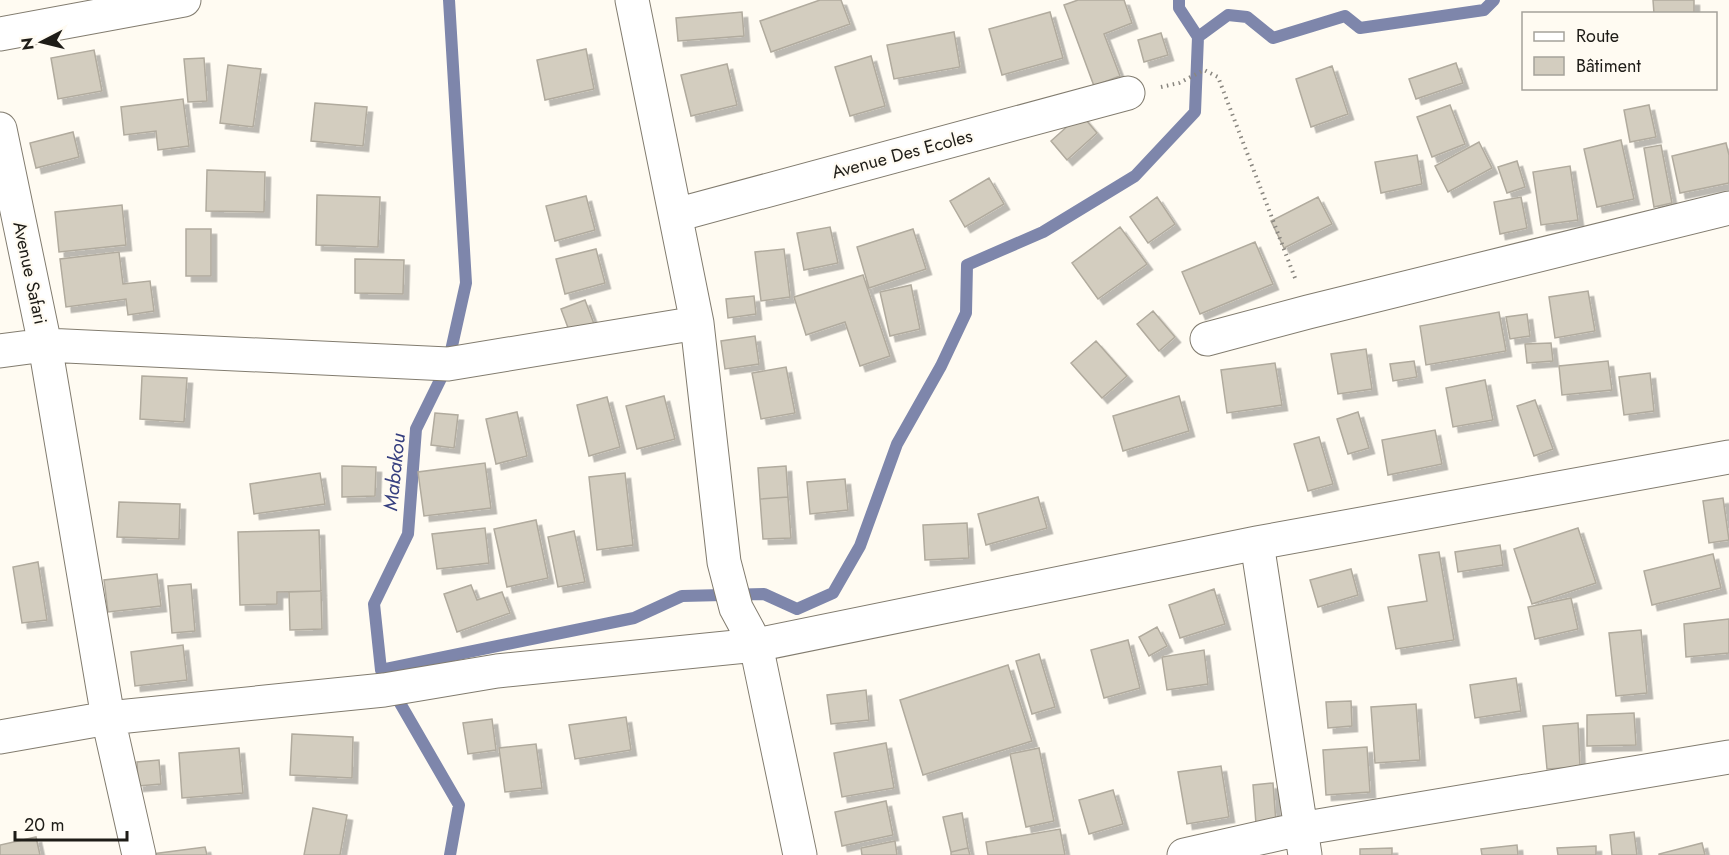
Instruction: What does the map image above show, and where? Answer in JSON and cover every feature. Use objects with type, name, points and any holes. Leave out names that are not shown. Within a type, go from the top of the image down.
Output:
[{"type":"street","points":[[0,34],[184,0]]},
{"type":"street","points":[[632,0],[697,323],[724,562],[736,608],[756,645],[801,855]]},
{"type":"street","name":"Avenue Des Ecoles","points":[[676,215],[1128,93]]},
{"type":"street","name":"Avenue Safari","points":[[0,129],[45,345],[108,718],[138,855]]},
{"type":"street","points":[[1208,339],[1308,312],[1729,208]]},
{"type":"street","points":[[0,351],[45,345],[448,364],[697,323]]},
{"type":"street","points":[[0,737],[108,718],[393,689],[497,671],[756,645],[1257,543],[1729,457]]},
{"type":"street","points":[[1257,543],[1302,842]]},
{"type":"street","points":[[1184,855],[1302,842],[1729,757]]},
{"type":"path","points":[[1179,83],[1204,70],[1218,77],[1308,312]]},
{"type":"building","points":[[820,0],[841,0],[850,24],[771,52],[760,21]]},
{"type":"building","points":[[1078,0],[1124,0],[1132,23],[1104,34],[1120,76],[1094,86],[1064,5]]},
{"type":"building","points":[[1653,0],[1694,0],[1694,12],[1654,12]]},
{"type":"building","points":[[742,12],[744,36],[678,41],[676,18]]},
{"type":"building","points":[[1050,12],[1063,58],[1002,75],[989,29]]},
{"type":"building","points":[[954,32],[960,67],[894,79],[887,45]]},
{"type":"building","points":[[1161,33],[1168,55],[1144,62],[1138,40]]},
{"type":"building","points":[[586,49],[594,89],[545,100],[537,60]]},
{"type":"building","points":[[94,50],[102,91],[58,99],[51,58]]},
{"type":"building","points":[[871,56],[885,106],[850,116],[835,67]]},
{"type":"building","points":[[204,58],[207,101],[188,102],[184,59]]},
{"type":"building","points":[[1456,63],[1463,83],[1416,99],[1409,79]]},
{"type":"building","points":[[727,64],[737,105],[691,116],[681,75]]},
{"type":"building","points":[[228,65],[261,69],[253,127],[220,123]]},
{"type":"building","points":[[1332,66],[1348,114],[1311,127],[1296,79]]},
{"type":"building","points":[[183,99],[189,146],[158,150],[156,131],[124,135],[121,107]]},
{"type":"building","points":[[315,103],[367,107],[363,146],[311,141]]},
{"type":"building","points":[[1450,105],[1465,144],[1432,157],[1417,117]]},
{"type":"building","points":[[1649,105],[1656,137],[1630,142],[1624,110]]},
{"type":"building","points":[[1081,114],[1097,133],[1067,160],[1051,141]]},
{"type":"building","points":[[73,132],[79,157],[36,168],[30,143]]},
{"type":"building","points":[[1621,140],[1634,199],[1597,207],[1584,149]]},
{"type":"building","points":[[1479,142],[1492,168],[1448,192],[1435,166]]},
{"type":"building","points":[[1726,143],[1729,155],[1729,183],[1680,193],[1672,156]]},
{"type":"building","points":[[1661,145],[1672,203],[1654,207],[1644,148]]},
{"type":"building","points":[[1417,155],[1422,184],[1381,193],[1375,162]]},
{"type":"building","points":[[1517,161],[1525,187],[1507,193],[1498,167]]},
{"type":"building","points":[[1570,166],[1578,220],[1541,225],[1533,172]]},
{"type":"building","points":[[207,170],[265,172],[264,212],[206,211]]},
{"type":"building","points":[[989,178],[1004,204],[965,227],[950,201]]},
{"type":"building","points":[[317,195],[380,197],[378,247],[316,245]]},
{"type":"building","points":[[586,196],[595,230],[555,241],[546,206]]},
{"type":"building","points":[[1157,197],[1175,224],[1148,243],[1130,217]]},
{"type":"building","points":[[1318,197],[1332,224],[1284,248],[1271,221]]},
{"type":"building","points":[[1521,197],[1527,228],[1500,234],[1494,202]]},
{"type":"building","points":[[122,205],[126,245],[59,252],[55,212]]},
{"type":"building","points":[[830,227],[838,263],[804,270],[797,233]]},
{"type":"building","points":[[1120,227],[1147,264],[1098,299],[1072,263]]},
{"type":"building","points":[[186,229],[211,229],[211,276],[186,276]]},
{"type":"building","points":[[913,229],[926,269],[869,288],[857,247]]},
{"type":"building","points":[[1255,242],[1273,284],[1200,314],[1182,272]]},
{"type":"building","points":[[596,249],[605,283],[565,294],[556,259]]},
{"type":"building","points":[[784,249],[790,297],[761,301],[755,252]]},
{"type":"building","points":[[119,252],[123,284],[150,281],[154,311],[128,315],[126,299],[66,307],[60,259]]},
{"type":"building","points":[[355,259],[404,260],[403,294],[355,293]]},
{"type":"building","points":[[863,275],[890,356],[860,366],[845,322],[806,335],[794,297]]},
{"type":"building","points":[[911,285],[920,329],[890,336],[880,292]]},
{"type":"building","points":[[1588,291],[1595,331],[1555,338],[1549,297]]},
{"type":"building","points":[[754,296],[756,314],[728,318],[726,299]]},
{"type":"building","points":[[585,300],[594,324],[570,333],[561,309]]},
{"type":"building","points":[[1153,311],[1175,337],[1159,351],[1137,324]]},
{"type":"building","points":[[1499,312],[1506,351],[1426,365],[1420,326]]},
{"type":"building","points":[[1527,314],[1530,336],[1510,339],[1506,317]]},
{"type":"building","points":[[755,336],[759,364],[725,369],[721,341]]},
{"type":"building","points":[[1096,341],[1127,376],[1102,398],[1071,363]]},
{"type":"building","points":[[1551,343],[1553,361],[1527,363],[1525,344]]},
{"type":"building","points":[[1366,349],[1372,389],[1338,394],[1331,354]]},
{"type":"building","points":[[1414,361],[1417,377],[1393,381],[1390,364]]},
{"type":"building","points":[[1608,361],[1612,390],[1562,395],[1559,366]]},
{"type":"building","points":[[1275,363],[1282,405],[1227,413],[1221,370]]},
{"type":"building","points":[[786,367],[795,413],[761,419],[752,373]]},
{"type":"building","points":[[1650,373],[1654,411],[1624,415],[1619,377]]},
{"type":"building","points":[[142,376],[187,378],[184,422],[140,419]]},
{"type":"building","points":[[1485,380],[1493,420],[1453,427],[1446,388]]},
{"type":"building","points":[[664,396],[675,439],[637,449],[626,406]]},
{"type":"building","points":[[1179,396],[1189,431],[1123,451],[1113,416]]},
{"type":"building","points":[[607,397],[620,447],[589,456],[577,405]]},
{"type":"building","points":[[1535,400],[1553,449],[1534,456],[1517,406]]},
{"type":"building","points":[[517,412],[527,456],[496,464],[486,419]]},
{"type":"building","points":[[1358,412],[1369,448],[1348,454],[1337,419]]},
{"type":"building","points":[[435,413],[458,415],[454,448],[431,445]]},
{"type":"building","points":[[1435,430],[1442,464],[1388,475],[1382,440]]},
{"type":"building","points":[[1319,437],[1333,484],[1308,491],[1294,444]]},
{"type":"building","points":[[485,463],[491,508],[424,516],[418,472]]},
{"type":"building","points":[[342,466],[376,467],[375,496],[342,497]]},
{"type":"building","points":[[786,466],[788,497],[760,499],[758,468]]},
{"type":"building","points":[[320,473],[325,504],[254,514],[250,484]]},
{"type":"building","points":[[625,473],[633,545],[597,550],[589,477]]},
{"type":"building","points":[[845,479],[848,510],[810,514],[807,482]]},
{"type":"building","points":[[788,497],[791,538],[763,539],[760,499]]},
{"type":"building","points":[[1038,497],[1047,528],[986,545],[978,514]]},
{"type":"building","points":[[1723,498],[1729,540],[1709,543],[1703,501]]},
{"type":"building","points":[[119,502],[180,504],[179,539],[117,537]]},
{"type":"building","points":[[536,520],[548,578],[507,587],[494,529]]},
{"type":"building","points":[[967,523],[969,558],[925,560],[923,525]]},
{"type":"building","points":[[485,528],[489,563],[437,569],[432,534]]},
{"type":"building","points":[[1578,528],[1596,583],[1532,604],[1514,549]]},
{"type":"building","points":[[319,530],[321,591],[277,592],[277,604],[240,605],[238,532]]},
{"type":"building","points":[[574,531],[585,582],[558,587],[548,537]]},
{"type":"building","points":[[1500,545],[1503,565],[1458,572],[1455,552]]},
{"type":"building","points":[[1439,552],[1454,640],[1396,649],[1388,607],[1427,601],[1419,555]]},
{"type":"building","points":[[1713,554],[1721,588],[1652,605],[1644,571]]},
{"type":"building","points":[[38,562],[47,620],[22,623],[13,567]]},
{"type":"building","points":[[1351,569],[1358,595],[1318,607],[1310,580]]},
{"type":"building","points":[[157,574],[161,606],[108,612],[104,580]]},
{"type":"building","points":[[191,584],[195,631],[172,633],[168,586]]},
{"type":"building","points":[[471,585],[477,600],[502,592],[510,613],[457,632],[444,594]]},
{"type":"building","points":[[1214,589],[1225,624],[1180,638],[1169,605]]},
{"type":"building","points":[[321,591],[322,629],[290,630],[289,592]]},
{"type":"building","points":[[1571,598],[1578,629],[1535,639],[1528,607]]},
{"type":"building","points":[[1729,619],[1729,653],[1686,657],[1684,624]]},
{"type":"building","points":[[1157,627],[1167,646],[1149,656],[1139,637]]},
{"type":"building","points":[[1641,630],[1647,693],[1616,696],[1609,633]]},
{"type":"building","points":[[1128,640],[1140,688],[1104,698],[1091,650]]},
{"type":"building","points":[[183,645],[187,680],[135,686],[131,652]]},
{"type":"building","points":[[1204,650],[1208,684],[1167,690],[1162,657]]},
{"type":"building","points":[[1039,654],[1055,707],[1032,714],[1016,661]]},
{"type":"building","points":[[1008,665],[1032,741],[923,775],[900,700]]},
{"type":"building","points":[[1516,678],[1521,711],[1475,718],[1470,685]]},
{"type":"building","points":[[866,690],[869,720],[831,724],[827,695]]},
{"type":"building","points":[[1351,701],[1352,726],[1328,728],[1326,702]]},
{"type":"building","points":[[1416,704],[1420,760],[1375,763],[1371,707]]},
{"type":"building","points":[[1634,713],[1636,745],[1587,746],[1587,715]]},
{"type":"building","points":[[626,717],[631,750],[575,759],[569,725]]},
{"type":"building","points":[[492,719],[496,750],[468,754],[463,723]]},
{"type":"building","points":[[1578,723],[1580,767],[1547,769],[1543,726]]},
{"type":"building","points":[[292,734],[353,737],[352,778],[290,775]]},
{"type":"building","points":[[886,743],[894,788],[842,797],[834,753]]},
{"type":"building","points":[[536,744],[542,788],[505,792],[499,748]]},
{"type":"building","points":[[1367,747],[1370,792],[1326,795],[1323,750]]},
{"type":"building","points":[[239,748],[243,793],[182,798],[179,753]]},
{"type":"building","points":[[1039,748],[1054,821],[1026,827],[1010,754]]},
{"type":"building","points":[[159,760],[161,784],[138,786],[137,762]]},
{"type":"building","points":[[1221,766],[1229,817],[1187,824],[1178,772]]},
{"type":"building","points":[[1273,783],[1276,823],[1256,824],[1253,785]]},
{"type":"building","points":[[1113,790],[1123,824],[1089,834],[1079,800]]},
{"type":"building","points":[[886,801],[893,835],[842,846],[835,812]]},
{"type":"building","points":[[313,808],[347,815],[340,855],[304,855]]},
{"type":"building","points":[[962,813],[968,848],[951,852],[943,817]]},
{"type":"building","points":[[1060,829],[1065,855],[988,855],[986,842]]},
{"type":"building","points":[[1634,832],[1637,855],[1612,855],[1610,835]]},
{"type":"building","points":[[36,837],[40,855],[0,855],[0,845]]},
{"type":"building","points":[[895,841],[897,855],[862,855],[861,848]]},
{"type":"building","points":[[1702,843],[1705,855],[1659,855],[1659,854]]},
{"type":"building","points":[[1517,845],[1518,855],[1482,855],[1481,849]]},
{"type":"building","points":[[1596,846],[1596,855],[1558,855],[1557,848]]},
{"type":"building","points":[[205,847],[207,855],[152,855],[152,854]]},
{"type":"building","points":[[968,848],[970,855],[951,855],[951,852]]},
{"type":"building","points":[[1392,848],[1392,855],[1360,855],[1360,849]]},
{"type":"waterway","name":"Mabakou","points":[[384,676],[381,670],[374,604],[408,534],[416,429],[448,364],[466,283],[449,0]]},
{"type":"waterway","points":[[381,670],[634,618],[682,596],[764,594],[797,609],[833,593],[860,546],[897,444],[941,366],[966,313],[967,265],[1043,232],[1135,176],[1195,112],[1198,37],[1179,8],[1179,0]]},
{"type":"waterway","points":[[1198,37],[1228,15],[1247,17],[1273,38],[1345,16],[1360,28],[1484,10],[1494,0]]},
{"type":"waterway","name":"Mabakou","points":[[393,691],[459,805],[450,855]]}]
